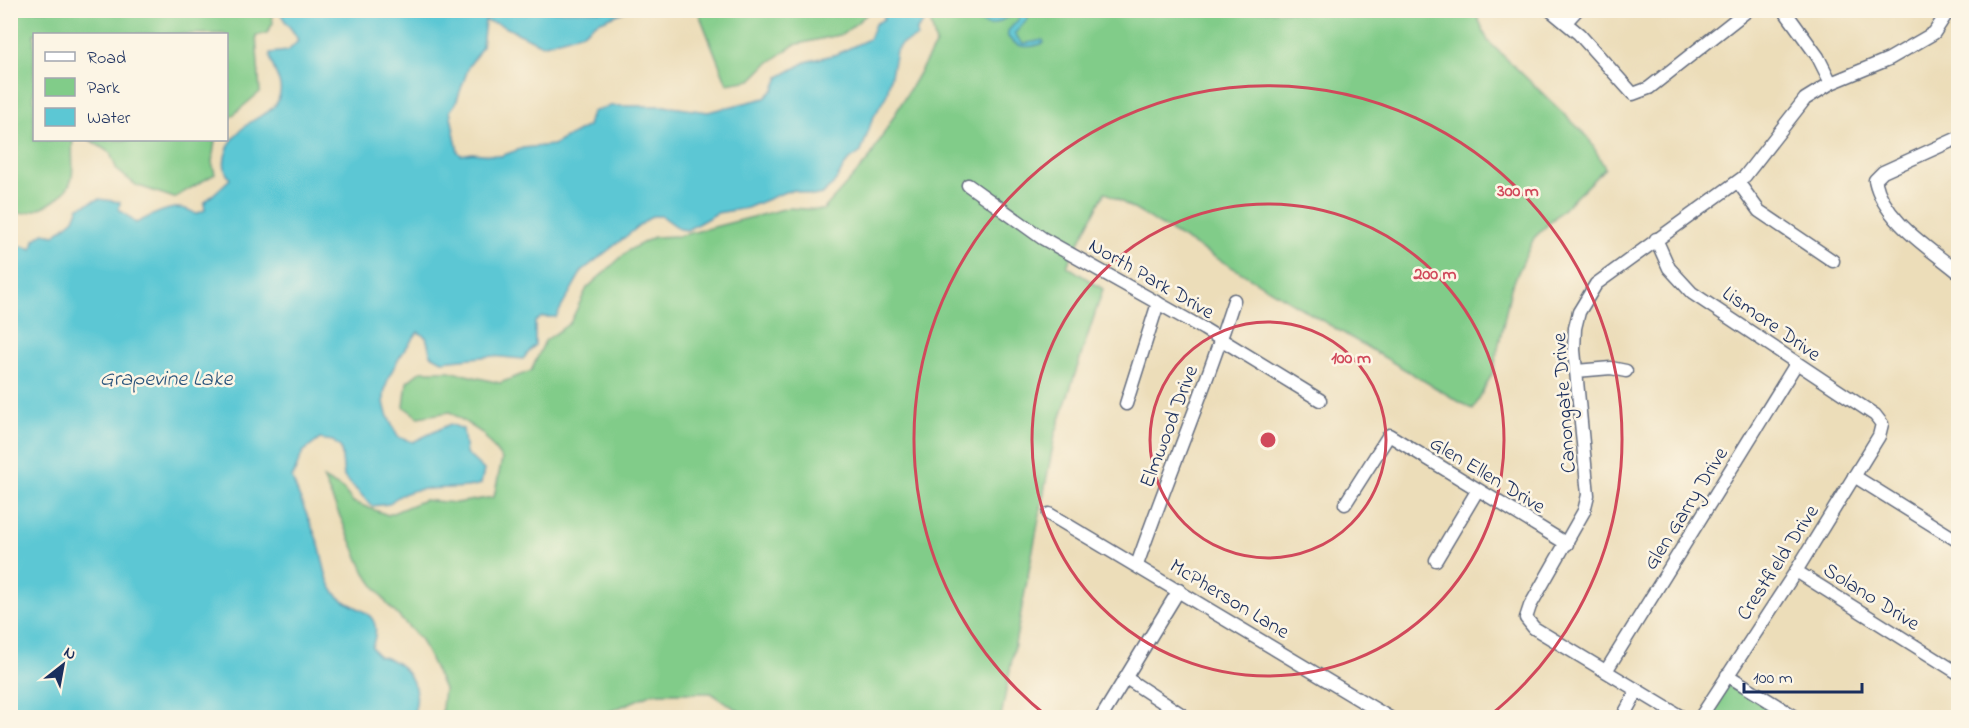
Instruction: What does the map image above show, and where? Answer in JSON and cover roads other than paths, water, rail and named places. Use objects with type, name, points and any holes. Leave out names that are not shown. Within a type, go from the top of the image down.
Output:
[{"type":"street","points":[[1551,10],[1599,54],[1633,94],[1649,88],[1748,10]]},
{"type":"street","points":[[1566,22],[1577,10]]},
{"type":"street","points":[[1784,10],[1818,57],[1832,84]]},
{"type":"street","name":"Canongate Drive","points":[[1637,691],[1534,628],[1526,618],[1530,606],[1584,511],[1588,495],[1576,371],[1575,327],[1579,312],[1596,284],[1738,182],[1764,153],[1800,103],[1832,84],[1889,59],[1934,33],[1949,10]]},
{"type":"street","points":[[1959,138],[1883,172],[1875,180],[1878,191],[1901,224],[1959,272]]},
{"type":"street","points":[[1738,182],[1759,211],[1833,261]]},
{"type":"street","name":"North Park Drive","points":[[968,185],[1042,238],[1158,303],[1320,400]]},
{"type":"street","name":"Lismore Drive","points":[[1656,239],[1669,268],[1692,293],[1875,415],[1882,424]]},
{"type":"street","name":"Elmwood Drive","points":[[1137,565],[1221,341],[1234,300]]},
{"type":"street","points":[[1126,404],[1158,303]]},
{"type":"street","name":"Glen Garry Drive","points":[[1606,671],[1796,364]]},
{"type":"street","points":[[1576,371],[1611,368],[1626,371]]},
{"type":"street","name":"Crestfield Drive","points":[[1700,717],[1796,571],[1879,435],[1882,424]]},
{"type":"street","name":"Glen Ellen Drive","points":[[1345,504],[1389,435],[1477,491],[1567,544]]},
{"type":"street","points":[[1854,476],[1959,541]]},
{"type":"street","points":[[1436,560],[1477,491]]},
{"type":"street","name":"McPherson Lane","points":[[1048,514],[1390,717]]},
{"type":"street","name":"Solano Drive","points":[[1796,571],[1959,673]]},
{"type":"street","points":[[1101,717],[1179,590]]},
{"type":"street","points":[[1727,675],[1797,717]]},
{"type":"street","points":[[1126,678],[1187,717]]},
{"type":"street","points":[[1622,717],[1637,691],[1683,717]]},
{"type":"water","name":"Grapevine Lake","points":[[280,11],[626,11],[596,23],[583,33],[542,45],[499,24],[485,21],[482,47],[469,66],[456,103],[450,111],[458,152],[461,155],[472,153],[501,156],[523,148],[553,145],[588,126],[592,112],[610,106],[664,106],[708,112],[765,98],[774,89],[779,77],[806,62],[837,54],[869,39],[875,24],[884,19],[884,11],[928,11],[917,30],[917,37],[901,44],[896,51],[887,94],[872,120],[861,152],[847,162],[833,185],[822,194],[813,196],[795,190],[785,192],[747,208],[717,213],[687,230],[680,229],[662,216],[652,216],[582,271],[556,317],[542,317],[535,322],[535,345],[523,359],[491,356],[442,361],[431,355],[426,337],[418,332],[396,363],[387,381],[384,398],[389,418],[398,437],[413,442],[450,424],[463,429],[466,453],[484,470],[481,484],[458,488],[421,489],[399,496],[389,504],[372,506],[344,477],[341,448],[333,441],[320,439],[303,452],[292,478],[318,542],[329,582],[342,600],[371,617],[375,624],[372,647],[378,656],[397,664],[411,678],[416,696],[412,717],[11,717],[11,247],[22,246],[32,249],[34,240],[43,233],[55,235],[74,219],[79,207],[99,199],[120,202],[119,209],[136,223],[173,208],[181,208],[196,214],[205,210],[204,203],[230,179],[226,172],[225,157],[231,142],[242,129],[270,110],[279,97],[279,81],[270,53],[288,51],[298,41]]},
{"type":"water","points":[[972,11],[982,11],[991,18],[1013,11],[1023,11],[1028,14],[1028,19],[1014,34],[1023,44],[1043,40],[1044,43],[1024,46],[1016,44],[1008,37],[1008,31],[1020,18],[1017,15],[990,25],[985,24]]}]
